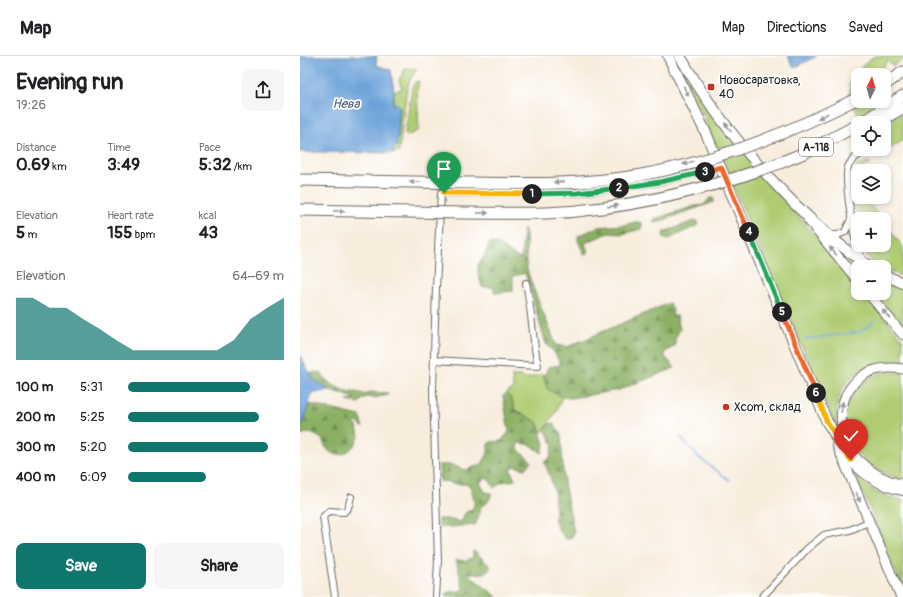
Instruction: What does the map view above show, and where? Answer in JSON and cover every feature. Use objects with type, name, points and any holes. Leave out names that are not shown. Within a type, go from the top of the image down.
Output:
[{"type":"highway","points":[[891,80],[903,72]]},
{"type":"highway","points":[[872,116],[903,96]]},
{"type":"highway","name":"А-118","points":[[300,180],[519,184],[582,182],[636,176],[731,152],[777,136],[851,101]]},
{"type":"highway","name":"А-118","points":[[300,210],[524,214],[585,210],[642,202],[703,188],[745,176],[804,153],[851,130]]},
{"type":"main road","points":[[668,56],[700,119],[721,167],[868,522],[901,597]]},
{"type":"main road","points":[[680,56],[690,74],[726,125],[772,180],[800,209],[838,244],[861,260]]},
{"type":"main road","points":[[890,116],[903,108]]},
{"type":"main road","points":[[800,209],[811,226],[851,273]]},
{"type":"main road","points":[[891,278],[903,283]]},
{"type":"main road","points":[[874,300],[903,335]]},
{"type":"main road","points":[[903,370],[883,368],[861,377],[853,384],[844,399],[841,418],[845,438],[858,460],[877,474],[903,485]]},
{"type":"main road","points":[[827,422],[844,451],[860,470],[888,486],[903,490]]},
{"type":"street","points":[[826,233],[835,236],[845,232],[851,219],[847,176],[850,163],[859,156]]},
{"type":"street","points":[[436,597],[438,561],[434,436],[434,360],[436,280],[441,193],[513,194],[585,192],[660,182],[721,167]]},
{"type":"street","points":[[434,360],[538,366],[530,318],[531,304],[526,283]]},
{"type":"street","points":[[334,597],[323,517],[329,511],[344,512],[348,508],[351,498]]},
{"type":"street","points":[[762,597],[808,548],[824,535],[850,530],[868,522]]},
{"type":"green space","points":[[874,56],[903,56],[903,59],[893,66],[888,60],[883,68],[861,68]]},
{"type":"green space","points":[[417,68],[409,82],[406,94],[399,152],[393,153],[393,149],[397,146],[400,108],[393,104],[394,91],[400,90],[402,87],[399,80],[405,69]]},
{"type":"green space","points":[[688,79],[710,111],[703,115],[686,80]]},
{"type":"green space","points":[[419,81],[417,91],[419,130],[407,136],[405,133],[412,88],[415,82]]},
{"type":"green space","points":[[851,82],[851,97],[850,93]]},
{"type":"green space","points":[[855,108],[884,108],[889,116],[859,116]]},
{"type":"green space","points":[[711,113],[851,278],[851,300],[870,300],[903,340],[903,364],[888,363],[863,369],[845,384],[840,395],[837,409],[837,424],[835,424],[704,118]]},
{"type":"green space","points":[[903,113],[903,140],[891,149],[891,120]]},
{"type":"green space","points":[[867,162],[871,163],[869,164],[862,164]]},
{"type":"green space","points":[[710,198],[713,198],[714,202],[655,223],[653,222],[654,219],[695,206],[704,205]]},
{"type":"green space","points":[[855,204],[869,204],[876,212],[856,212]]},
{"type":"green space","points":[[698,221],[698,225],[669,239],[664,238],[663,233],[666,231]]},
{"type":"green space","points":[[640,222],[642,224],[641,229],[622,234],[608,233],[585,243],[588,253],[584,255],[578,240],[578,236],[598,227],[623,225]]},
{"type":"green space","points":[[524,228],[526,233],[526,262],[528,273],[556,345],[567,347],[669,303],[673,310],[672,316],[677,316],[680,330],[675,338],[675,346],[664,353],[665,357],[675,368],[619,390],[571,398],[562,397],[547,389],[544,378],[548,367],[561,365],[554,352],[546,344],[525,273],[513,276],[513,291],[495,293],[493,287],[482,287],[478,273],[478,265],[485,255],[489,243],[494,243],[502,247],[521,259]]},
{"type":"green space","points":[[891,231],[903,247],[903,276],[891,272],[891,260],[871,260],[865,252],[891,252]]},
{"type":"green space","points":[[839,249],[854,260],[851,260],[851,266],[838,250]]},
{"type":"green space","points":[[891,282],[903,287],[903,329],[879,300],[891,300]]},
{"type":"green space","points":[[321,372],[325,379],[334,386],[346,391],[365,395],[369,392],[388,393],[388,395],[373,398],[366,397],[358,403],[347,401],[355,398],[323,387],[313,379],[309,373]]},
{"type":"green space","points":[[884,372],[903,373],[903,480],[880,471],[865,461],[851,444],[846,432],[844,419],[846,406],[851,395],[859,385],[870,377]]},
{"type":"green space","points":[[545,374],[544,378],[547,388],[562,397],[556,412],[542,433],[537,422],[515,410],[511,398],[506,393],[513,389],[512,376],[521,376],[524,379]]},
{"type":"green space","points":[[506,393],[511,398],[515,410],[537,422],[544,444],[542,453],[531,445],[519,443],[517,446],[518,449],[531,462],[525,469],[514,466],[510,469],[515,480],[502,482],[494,488],[490,481],[486,478],[480,482],[485,492],[491,493],[491,496],[487,503],[480,507],[478,519],[475,525],[438,528],[438,519],[461,522],[465,513],[473,508],[474,503],[472,491],[469,485],[440,481],[439,465],[451,465],[466,470],[482,464],[488,453],[488,444],[491,442],[501,441],[509,432],[503,396]]},
{"type":"green space","points":[[309,404],[360,416],[363,428],[357,422],[354,423],[357,426],[359,437],[351,449],[346,453],[335,454],[330,452],[322,439],[317,436],[306,433],[300,436],[300,428]]},
{"type":"green space","points":[[554,423],[561,435],[564,483],[574,532],[572,537],[566,539],[556,524],[554,490],[544,462],[550,458],[553,445],[545,429],[549,424]]},
{"type":"green space","points":[[855,473],[866,485],[881,495],[903,500],[903,589]]},
{"type":"green space","points":[[473,551],[491,567],[483,573],[468,574],[497,597],[446,597],[448,592],[461,591],[463,588],[456,560],[466,561],[473,557]]},
{"type":"water","name":"Нева","points":[[300,56],[377,56],[376,65],[391,70],[394,91],[393,104],[397,104],[400,108],[397,146],[393,149],[393,153],[300,152]]},
{"type":"water","points":[[788,56],[817,56],[794,68]]},
{"type":"water","points":[[300,356],[313,379],[329,390],[312,394],[300,428]]},
{"type":"waterway","points":[[806,339],[860,332],[876,320]]},
{"type":"waterway","points":[[681,438],[698,457],[729,480]]},
{"type":"place","name":"Новосаратовка, 40","points":[[711,87]]},
{"type":"place","name":"Xсom, склад","points":[[726,407]]},
{"type":"route","points":[[444,193],[577,193],[660,182],[721,167],[827,422],[836,434],[844,451],[851,460]]}]
